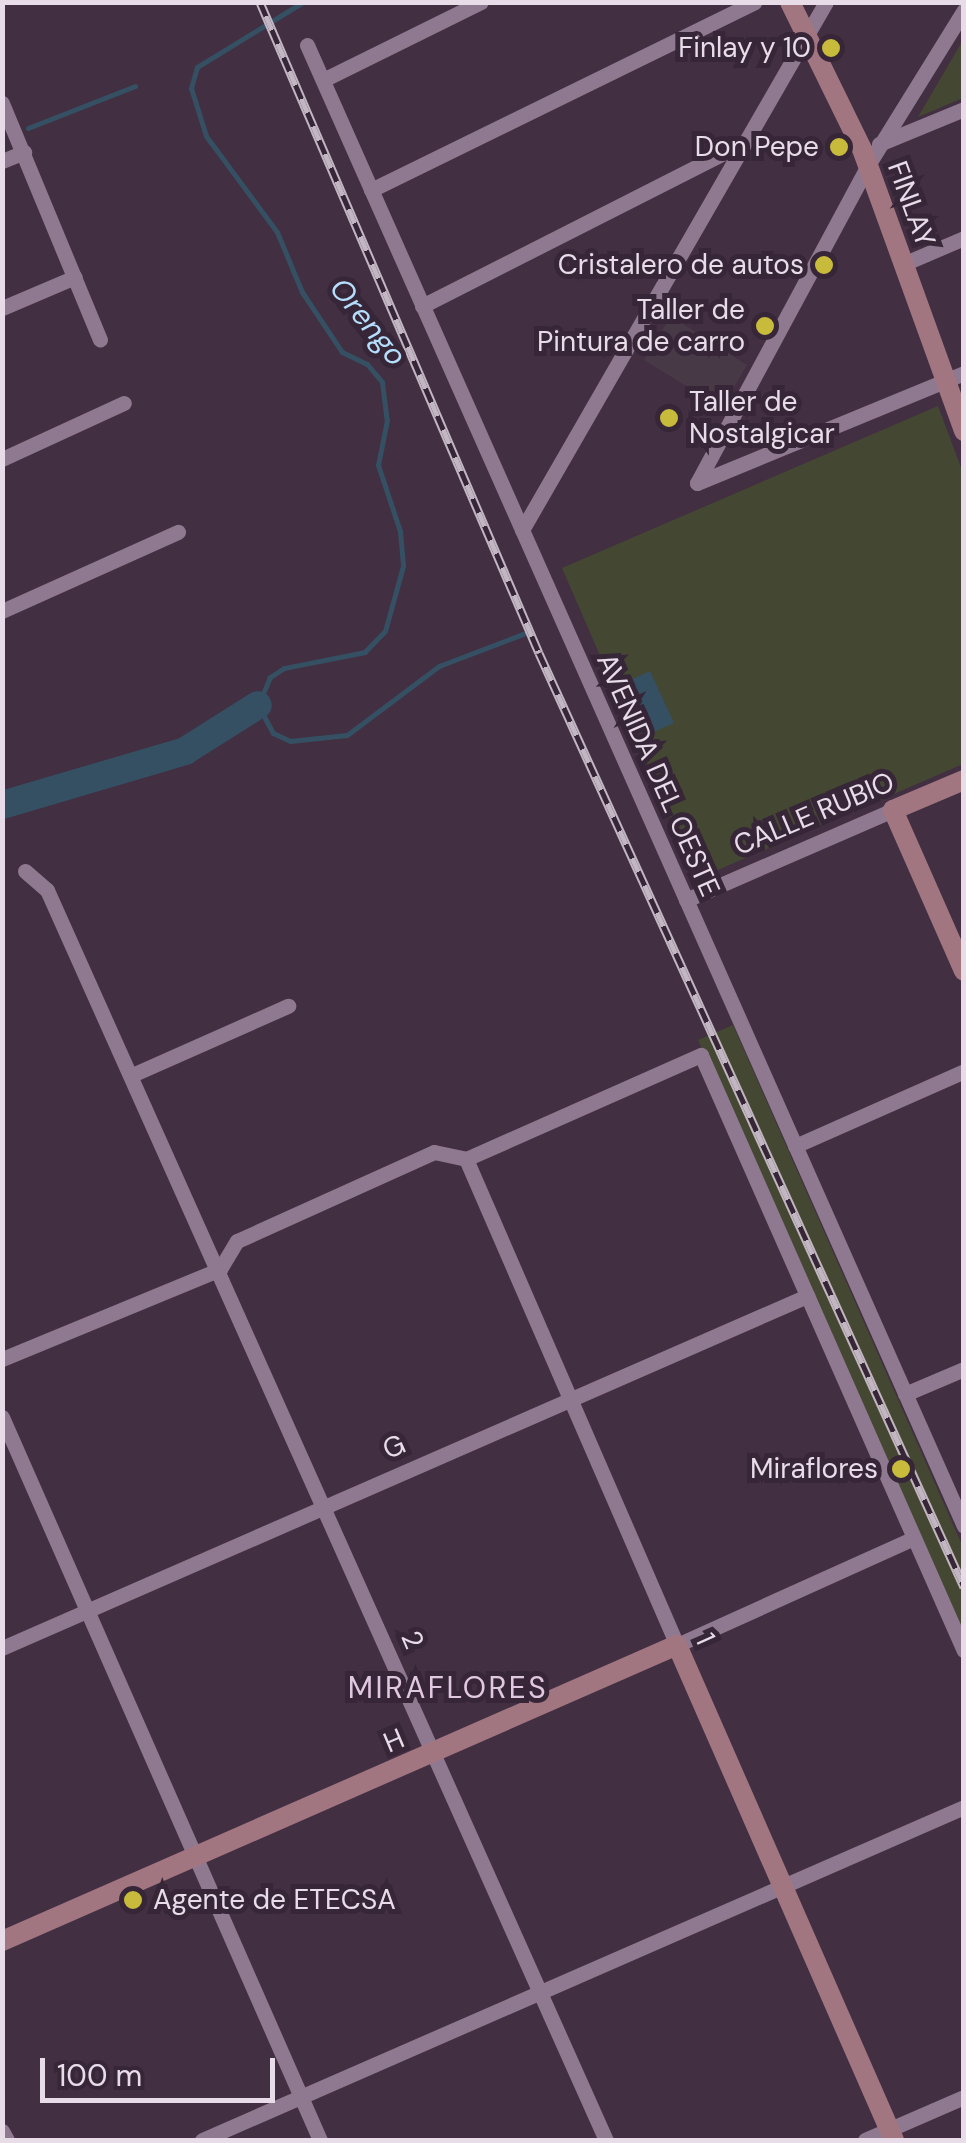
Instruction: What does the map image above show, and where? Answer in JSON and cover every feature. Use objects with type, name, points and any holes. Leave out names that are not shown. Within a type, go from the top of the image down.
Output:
[{"type":"street","points":[[322,80],[481,2]]},
{"type":"street","points":[[371,190],[754,2]]},
{"type":"street","name":"FINLAY","points":[[790,2],[870,153],[903,264],[955,377],[964,432]]},
{"type":"street","points":[[522,530],[826,2]]},
{"type":"street","points":[[955,377],[697,483],[870,153],[964,10]]},
{"type":"street","name":"AVENIDA DEL OESTE","points":[[307,44],[964,1526]]},
{"type":"street","points":[[2,103],[100,340]]},
{"type":"street","points":[[870,153],[964,109]]},
{"type":"street","points":[[422,306],[742,144]]},
{"type":"street","points":[[2,161],[24,152]]},
{"type":"street","points":[[903,264],[964,238]]},
{"type":"street","points":[[2,308],[75,277]]},
{"type":"street","points":[[2,459],[124,404]]},
{"type":"street","points":[[2,612],[178,532]]},
{"type":"street","name":"CALLE RUBIO","points":[[686,900],[964,780]]},
{"type":"street","points":[[893,810],[964,971]]},
{"type":"street","name":"2","points":[[25,872],[48,890],[326,1504],[606,2140]]},
{"type":"street","points":[[132,1075],[288,1006]]},
{"type":"street","points":[[2,1359],[220,1268],[237,1241],[434,1152],[466,1160],[701,1055],[964,1651]]},
{"type":"street","points":[[795,1146],[964,1071]]},
{"type":"street","name":"1","points":[[466,1160],[892,2135]]},
{"type":"street","name":"G","points":[[2,1648],[807,1296]]},
{"type":"street","points":[[905,1394],[964,1368]]},
{"type":"street","points":[[2,1418],[198,1854],[320,2140]]},
{"type":"street","name":"H","points":[[2,1940],[434,1754],[914,1538]]},
{"type":"street","points":[[202,2140],[542,1995],[964,1807]]},
{"type":"street","points":[[865,2140],[892,2135],[964,2096]]},
{"type":"street","points":[[2,2131],[7,2140]]},
{"type":"shaded area","points":[[671,316],[747,365],[722,408],[644,360]]},
{"type":"green space","points":[[963,40],[963,98],[918,117]]},
{"type":"green space","points":[[938,406],[963,473],[963,764],[697,879],[562,568]]},
{"type":"green space","points":[[733,1025],[963,1547],[963,1633],[698,1040]]},
{"type":"water","points":[[650,671],[674,723],[647,735],[624,683]]},
{"type":"waterway","name":"Orengo","points":[[303,2],[197,67],[191,88],[206,136],[277,232],[302,292],[342,352],[367,364],[382,382],[387,420],[378,465],[400,531],[403,566],[385,631],[365,652],[284,668],[270,677],[258,705],[273,733],[290,741],[347,735],[439,666],[523,634]]},
{"type":"waterway","points":[[28,128],[135,86]]},
{"type":"waterway","name":"Orengo","points":[[2,805],[185,751],[258,705]]},
{"type":"railway","points":[[260,2],[539,653],[964,1587]]},
{"type":"place","name":"Finlay y 10","points":[[831,48]]},
{"type":"place","name":"Don Pepe","points":[[839,147]]},
{"type":"place","name":"Cristalero de autos","points":[[824,265]]},
{"type":"place","name":"Taller de Pintura de carro","points":[[765,326]]},
{"type":"place","name":"Taller de Nostalgicar","points":[[669,418]]},
{"type":"place","name":"Miraflores","points":[[901,1469]]},
{"type":"place","name":"Agente de ETECSA","points":[[133,1900]]},
{"type":"district","name":"MIRAFLORES","points":[[448,1688]]}]
